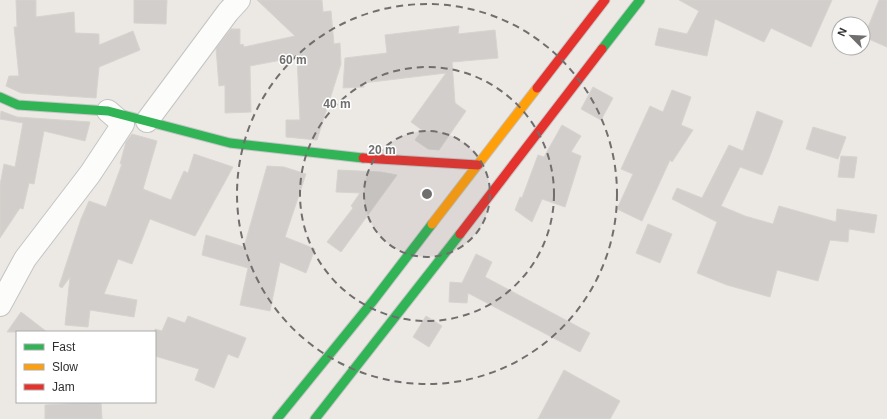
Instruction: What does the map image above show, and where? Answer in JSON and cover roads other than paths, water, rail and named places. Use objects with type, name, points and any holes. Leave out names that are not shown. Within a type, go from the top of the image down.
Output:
[{"type":"street","points":[[147,121],[228,12],[239,0]]},
{"type":"street","points":[[277,419],[373,301],[605,0]]},
{"type":"street","points":[[315,419],[404,307],[640,0]]},
{"type":"street","points":[[0,97],[18,105],[108,111],[230,143],[366,158],[478,165]]},
{"type":"street","points":[[0,305],[25,259],[90,174],[123,124],[108,111]]}]
